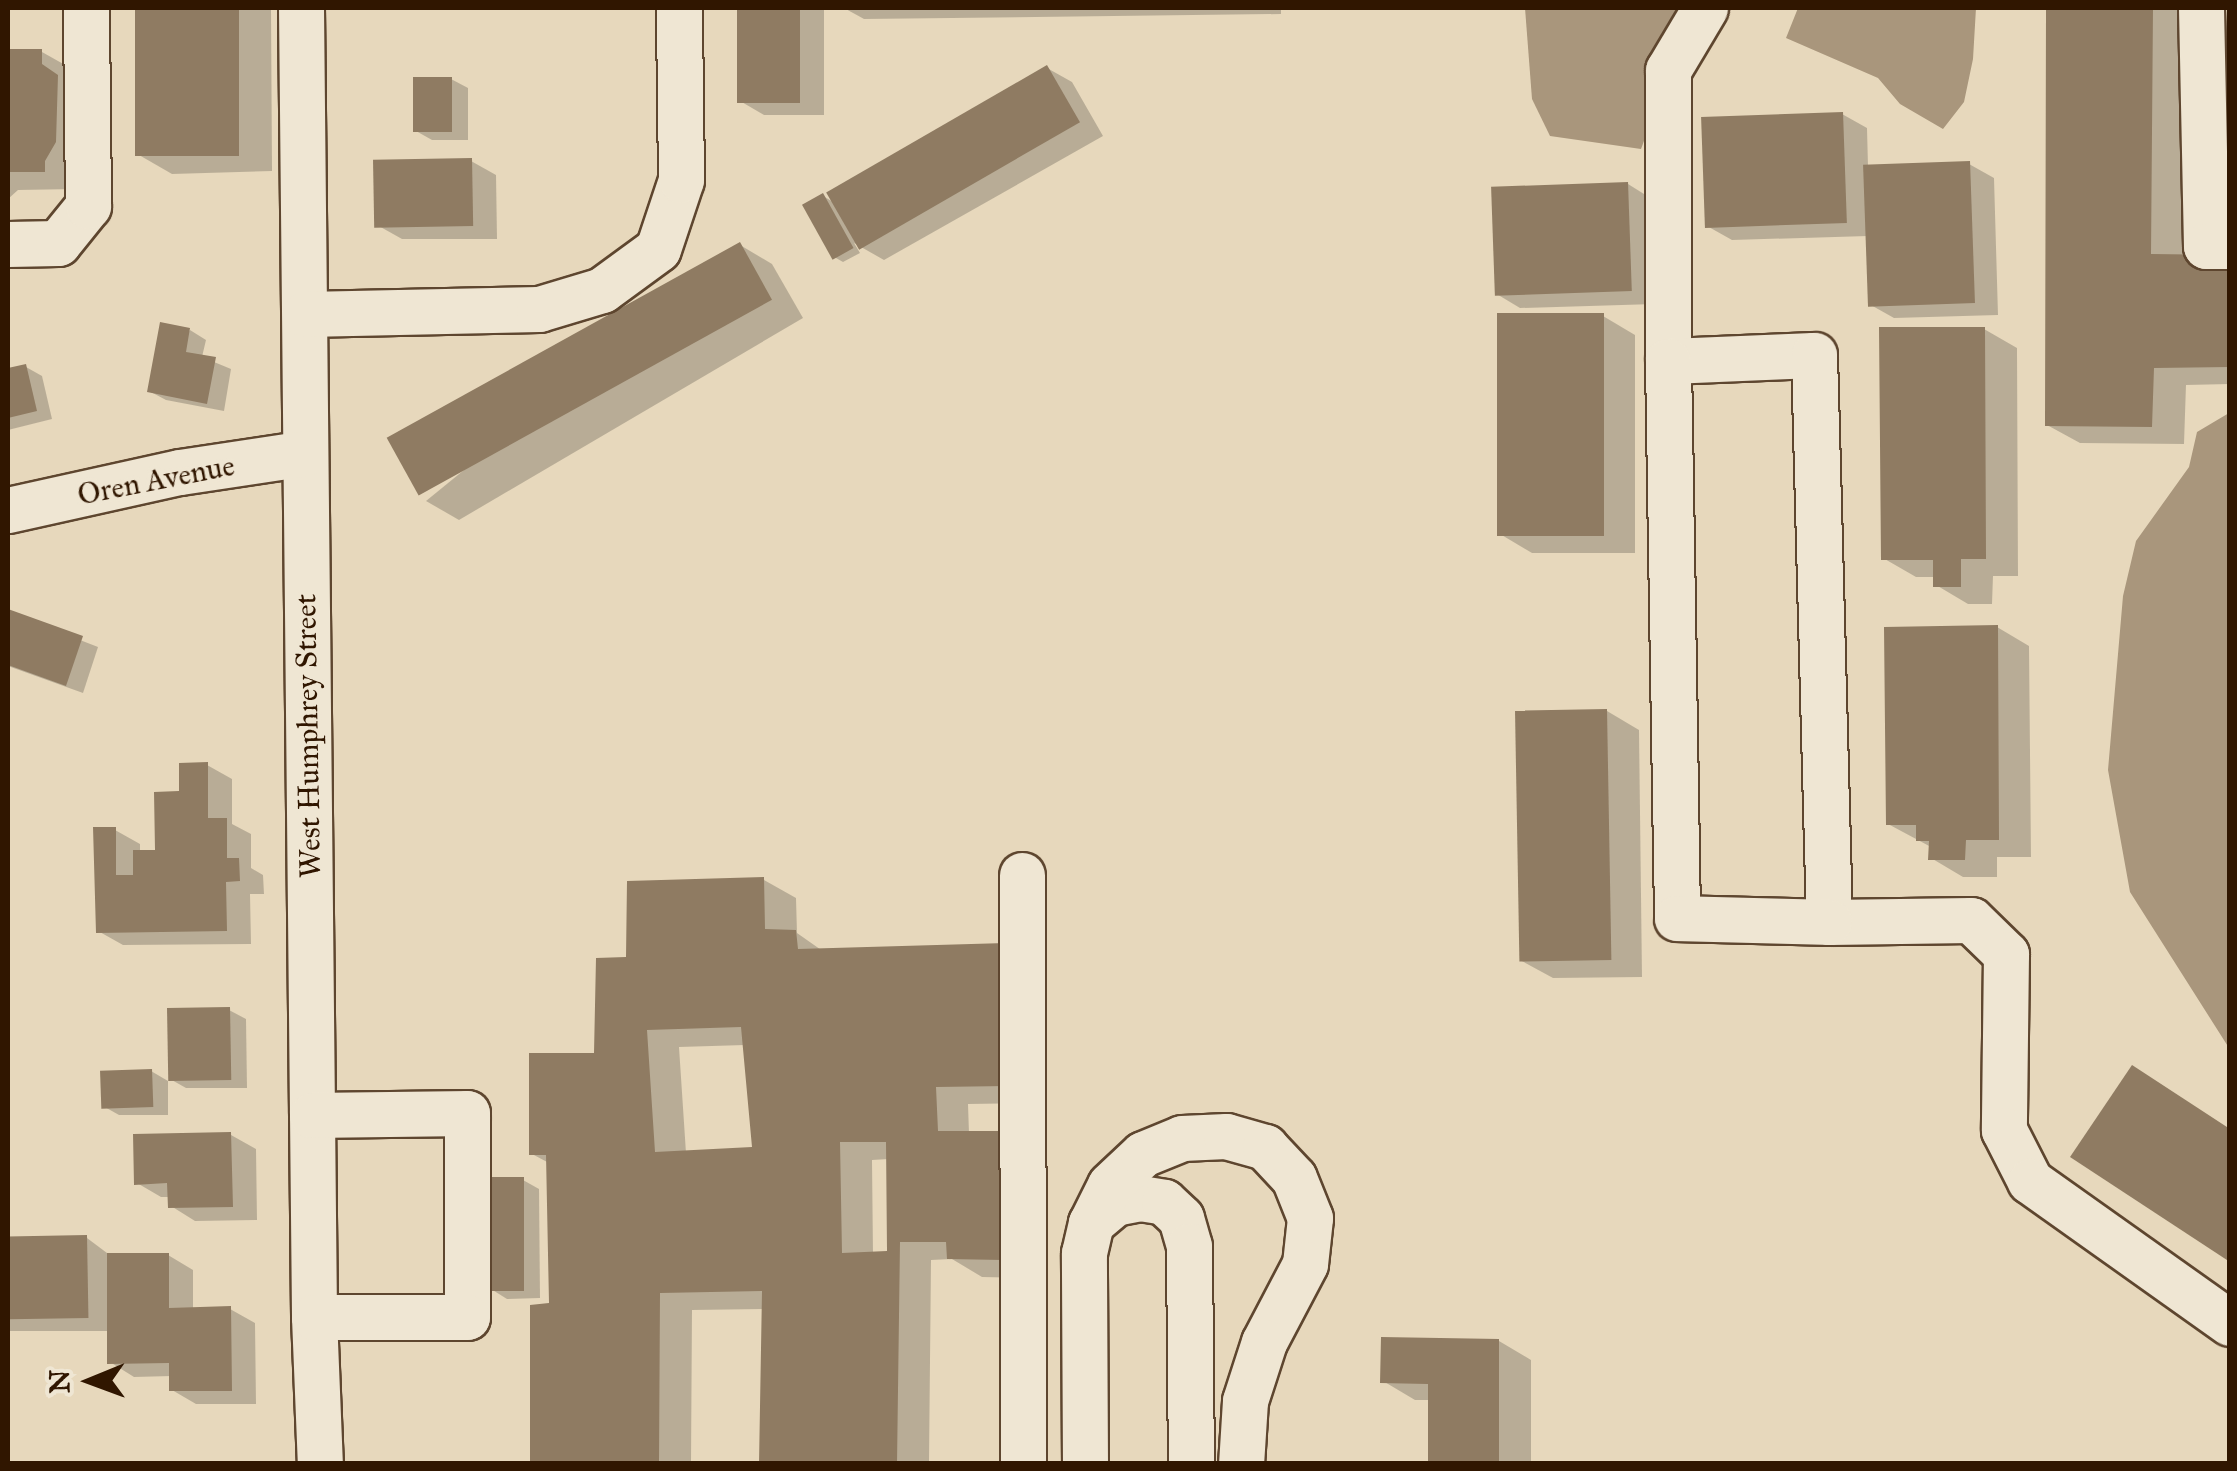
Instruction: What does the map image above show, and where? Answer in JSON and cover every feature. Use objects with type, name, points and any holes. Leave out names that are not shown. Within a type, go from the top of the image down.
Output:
[{"type":"street","points":[[8,244],[58,243],[88,206],[86,8]]},
{"type":"street","name":"West Humphrey Street","points":[[300,8],[314,1317],[320,1464]]},
{"type":"street","points":[[305,314],[539,309],[602,290],[658,249],[681,180],[679,8]]},
{"type":"street","points":[[1705,8],[1668,70],[1668,361],[1677,918],[1972,920],[2006,954],[2004,1130],[2030,1181],[2230,1323]]},
{"type":"street","points":[[2201,8],[2206,246],[2230,246]]},
{"type":"street","points":[[1668,361],[1814,355],[1830,922]]},
{"type":"street","name":"Oren Avenue","points":[[8,510],[180,472],[305,453]]},
{"type":"street","points":[[1022,876],[1022,1464]]},
{"type":"street","points":[[312,1115],[467,1113],[468,1317],[314,1317]]},
{"type":"street","points":[[1084,1464],[1084,1253],[1092,1224],[1110,1185],[1143,1154],[1182,1138],[1226,1136],[1264,1146],[1294,1178],[1310,1218],[1305,1264],[1259,1357],[1245,1401],[1241,1464]]},
{"type":"street","points":[[1092,1224],[1116,1203],[1140,1198],[1164,1202],[1182,1218],[1189,1246],[1191,1464]]},
{"type":"shaded area","points":[[1525,8],[1678,8],[1675,57],[1641,149],[1550,136],[1532,99]]},
{"type":"shaded area","points":[[1798,8],[1976,8],[1973,59],[1964,102],[1943,129],[1900,104],[1878,78],[1786,38]]},
{"type":"shaded area","points":[[2229,413],[2229,1048],[2130,892],[2108,770],[2123,596],[2136,541],[2189,467],[2197,432]]},
{"type":"building","points":[[135,8],[239,8],[239,156],[135,156]]},
{"type":"building","points":[[737,8],[800,8],[800,103],[737,103]]},
{"type":"building","points":[[2046,8],[2153,8],[2151,254],[2230,255],[2230,367],[2154,368],[2152,427],[2045,426]]},
{"type":"building","points":[[8,49],[42,49],[42,64],[58,75],[56,142],[45,161],[45,172],[8,172]]},
{"type":"building","points":[[1047,65],[1080,122],[859,250],[826,193]]},
{"type":"building","points":[[413,77],[452,77],[452,132],[413,132]]},
{"type":"building","points":[[1843,112],[1847,223],[1705,228],[1701,117]]},
{"type":"building","points":[[472,158],[473,226],[374,228],[373,160]]},
{"type":"building","points":[[1970,161],[1975,303],[1868,307],[1863,165]]},
{"type":"building","points":[[1628,182],[1632,291],[1495,296],[1491,187]]},
{"type":"building","points":[[823,193],[854,248],[833,260],[802,205]]},
{"type":"building","points":[[740,242],[772,300],[419,496],[387,438]]},
{"type":"building","points":[[1497,313],[1604,313],[1604,536],[1497,536]]},
{"type":"building","points":[[160,322],[190,328],[186,352],[216,357],[207,404],[147,392]]},
{"type":"building","points":[[1879,327],[1985,327],[1986,559],[1961,559],[1961,587],[1933,587],[1933,560],[1881,560]]},
{"type":"building","points":[[26,364],[37,411],[8,418],[8,368]]},
{"type":"building","points":[[8,609],[83,636],[66,686],[8,665]]},
{"type":"building","points":[[1998,625],[1999,840],[1966,840],[1965,860],[1928,860],[1929,841],[1916,841],[1916,825],[1886,825],[1884,627]]},
{"type":"building","points":[[1607,709],[1611,960],[1519,962],[1515,711]]},
{"type":"building","points":[[208,762],[208,818],[227,818],[227,858],[239,858],[240,881],[226,882],[227,931],[96,933],[93,827],[116,827],[116,875],[133,875],[133,850],[155,850],[154,792],[179,791],[179,763]]},
{"type":"building","points":[[764,877],[765,929],[796,930],[798,949],[1006,943],[1007,1086],[936,1087],[938,1131],[1005,1131],[1003,1260],[947,1259],[946,1242],[900,1242],[897,1464],[759,1464],[762,1291],[660,1293],[659,1464],[530,1464],[530,1305],[549,1303],[546,1155],[529,1155],[529,1053],[594,1053],[596,958],[626,957],[627,881]],"holes":[[[741,1027],[752,1147],[655,1152],[647,1030]],[[840,1142],[886,1142],[887,1251],[842,1253]]]},
{"type":"building","points":[[230,1007],[231,1080],[168,1081],[167,1008]]},
{"type":"building","points":[[2132,1065],[2230,1129],[2230,1262],[2070,1157]]},
{"type":"building","points":[[152,1069],[153,1107],[101,1109],[100,1071]]},
{"type":"building","points":[[231,1132],[233,1207],[168,1208],[167,1183],[134,1185],[133,1134]]},
{"type":"building","points":[[487,1177],[524,1177],[524,1291],[487,1291]]},
{"type":"building","points":[[87,1235],[88,1318],[9,1319],[8,1236]]},
{"type":"building","points":[[107,1253],[169,1253],[169,1308],[231,1306],[232,1391],[169,1391],[169,1363],[107,1364]]},
{"type":"building","points":[[1381,1337],[1499,1339],[1499,1464],[1428,1464],[1428,1384],[1380,1383]]}]
